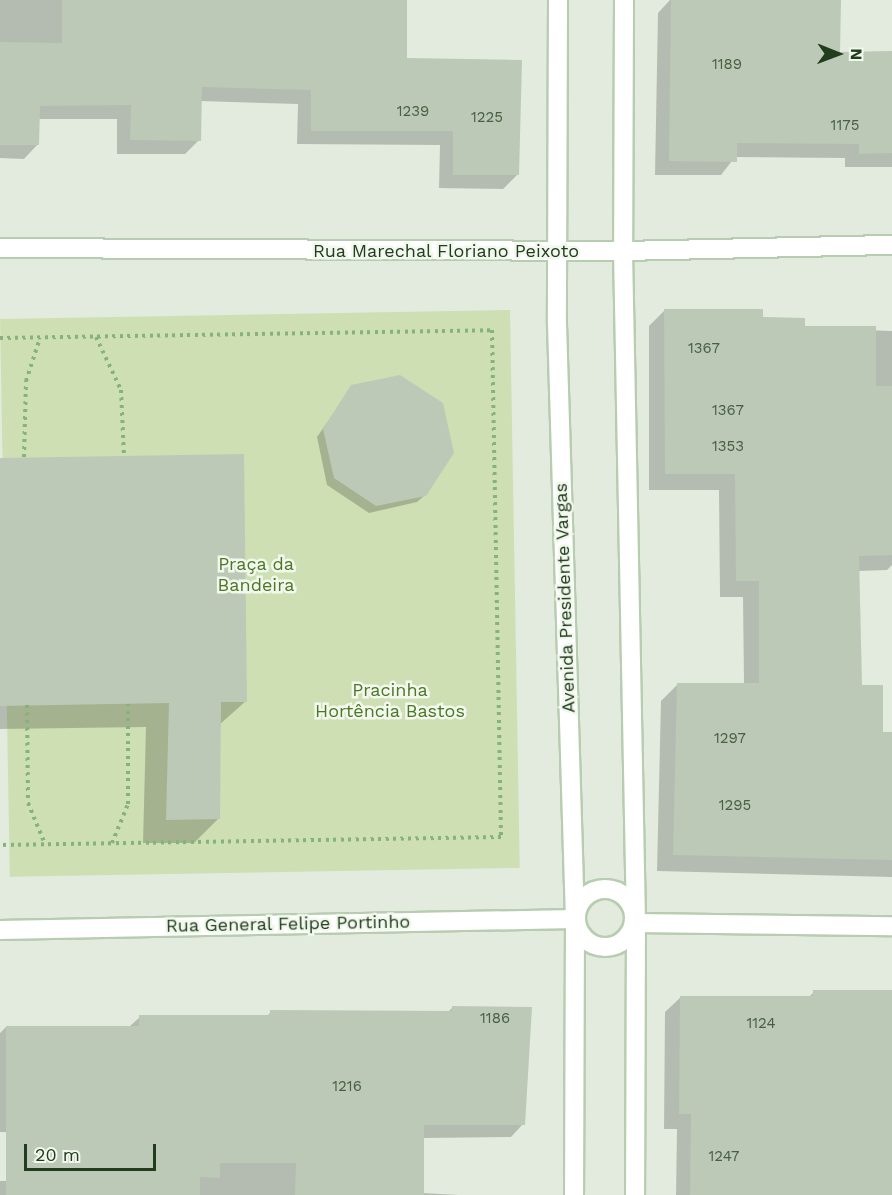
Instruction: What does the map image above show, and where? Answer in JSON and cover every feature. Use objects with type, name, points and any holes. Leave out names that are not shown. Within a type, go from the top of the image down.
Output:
[{"type":"street","name":"Avenida Presidente Vargas","points":[[558,0],[558,252],[575,919],[574,1195]]},
{"type":"street","points":[[624,0],[623,251],[636,923],[635,1195]]},
{"type":"street","name":"Rua Marechal Floriano Peixoto","points":[[0,249],[558,252],[892,245]]},
{"type":"street","points":[[608,888],[630,902],[636,923],[625,941],[607,946],[593,945],[583,938],[575,919],[583,898],[608,888]]},
{"type":"street","name":"Rua General Felipe Portinho","points":[[0,930],[575,919]]},
{"type":"street","points":[[636,923],[892,926]]},
{"type":"path","points":[[0,338],[492,330],[501,837],[0,845]]},
{"type":"path","points":[[96,337],[121,390],[124,456]]},
{"type":"path","points":[[24,457],[26,381],[40,338]]},
{"type":"path","points":[[112,843],[128,804],[128,704]]},
{"type":"path","points":[[27,705],[28,803],[45,844]]},
{"type":"green space","name":"Praça da Bandeira","points":[[510,310],[520,868],[10,877],[0,319]]},
{"type":"building","points":[[62,0],[407,0],[407,58],[522,60],[519,175],[453,175],[453,131],[311,131],[311,90],[202,87],[201,141],[130,140],[131,105],[40,106],[39,145],[0,145],[0,42],[62,43]]},
{"type":"building","points":[[671,0],[841,0],[840,52],[892,51],[892,153],[859,154],[859,144],[737,143],[737,162],[669,161]]},
{"type":"building","points":[[664,309],[763,309],[763,317],[805,318],[805,326],[876,326],[876,386],[892,386],[892,555],[859,556],[862,685],[883,685],[883,732],[892,732],[892,860],[673,855],[677,683],[759,683],[759,581],[736,581],[735,474],[665,474]]},
{"type":"building","points":[[400,375],[443,403],[454,453],[426,496],[376,506],[334,478],[323,429],[351,385]]},
{"type":"building","points":[[244,454],[247,702],[221,702],[220,819],[166,820],[169,703],[0,706],[0,458]]},
{"type":"building","points":[[813,990],[892,990],[892,1195],[690,1195],[691,1114],[679,1114],[680,996],[813,996]]},
{"type":"building","points":[[452,1006],[532,1007],[525,1125],[424,1125],[424,1195],[295,1195],[296,1163],[220,1163],[220,1178],[200,1177],[200,1195],[6,1195],[6,1026],[139,1026],[139,1015],[270,1015],[270,1010],[452,1011]]},
{"type":"park label","name":"Pracinha Hortência Bastos","points":[[390,701]]}]
